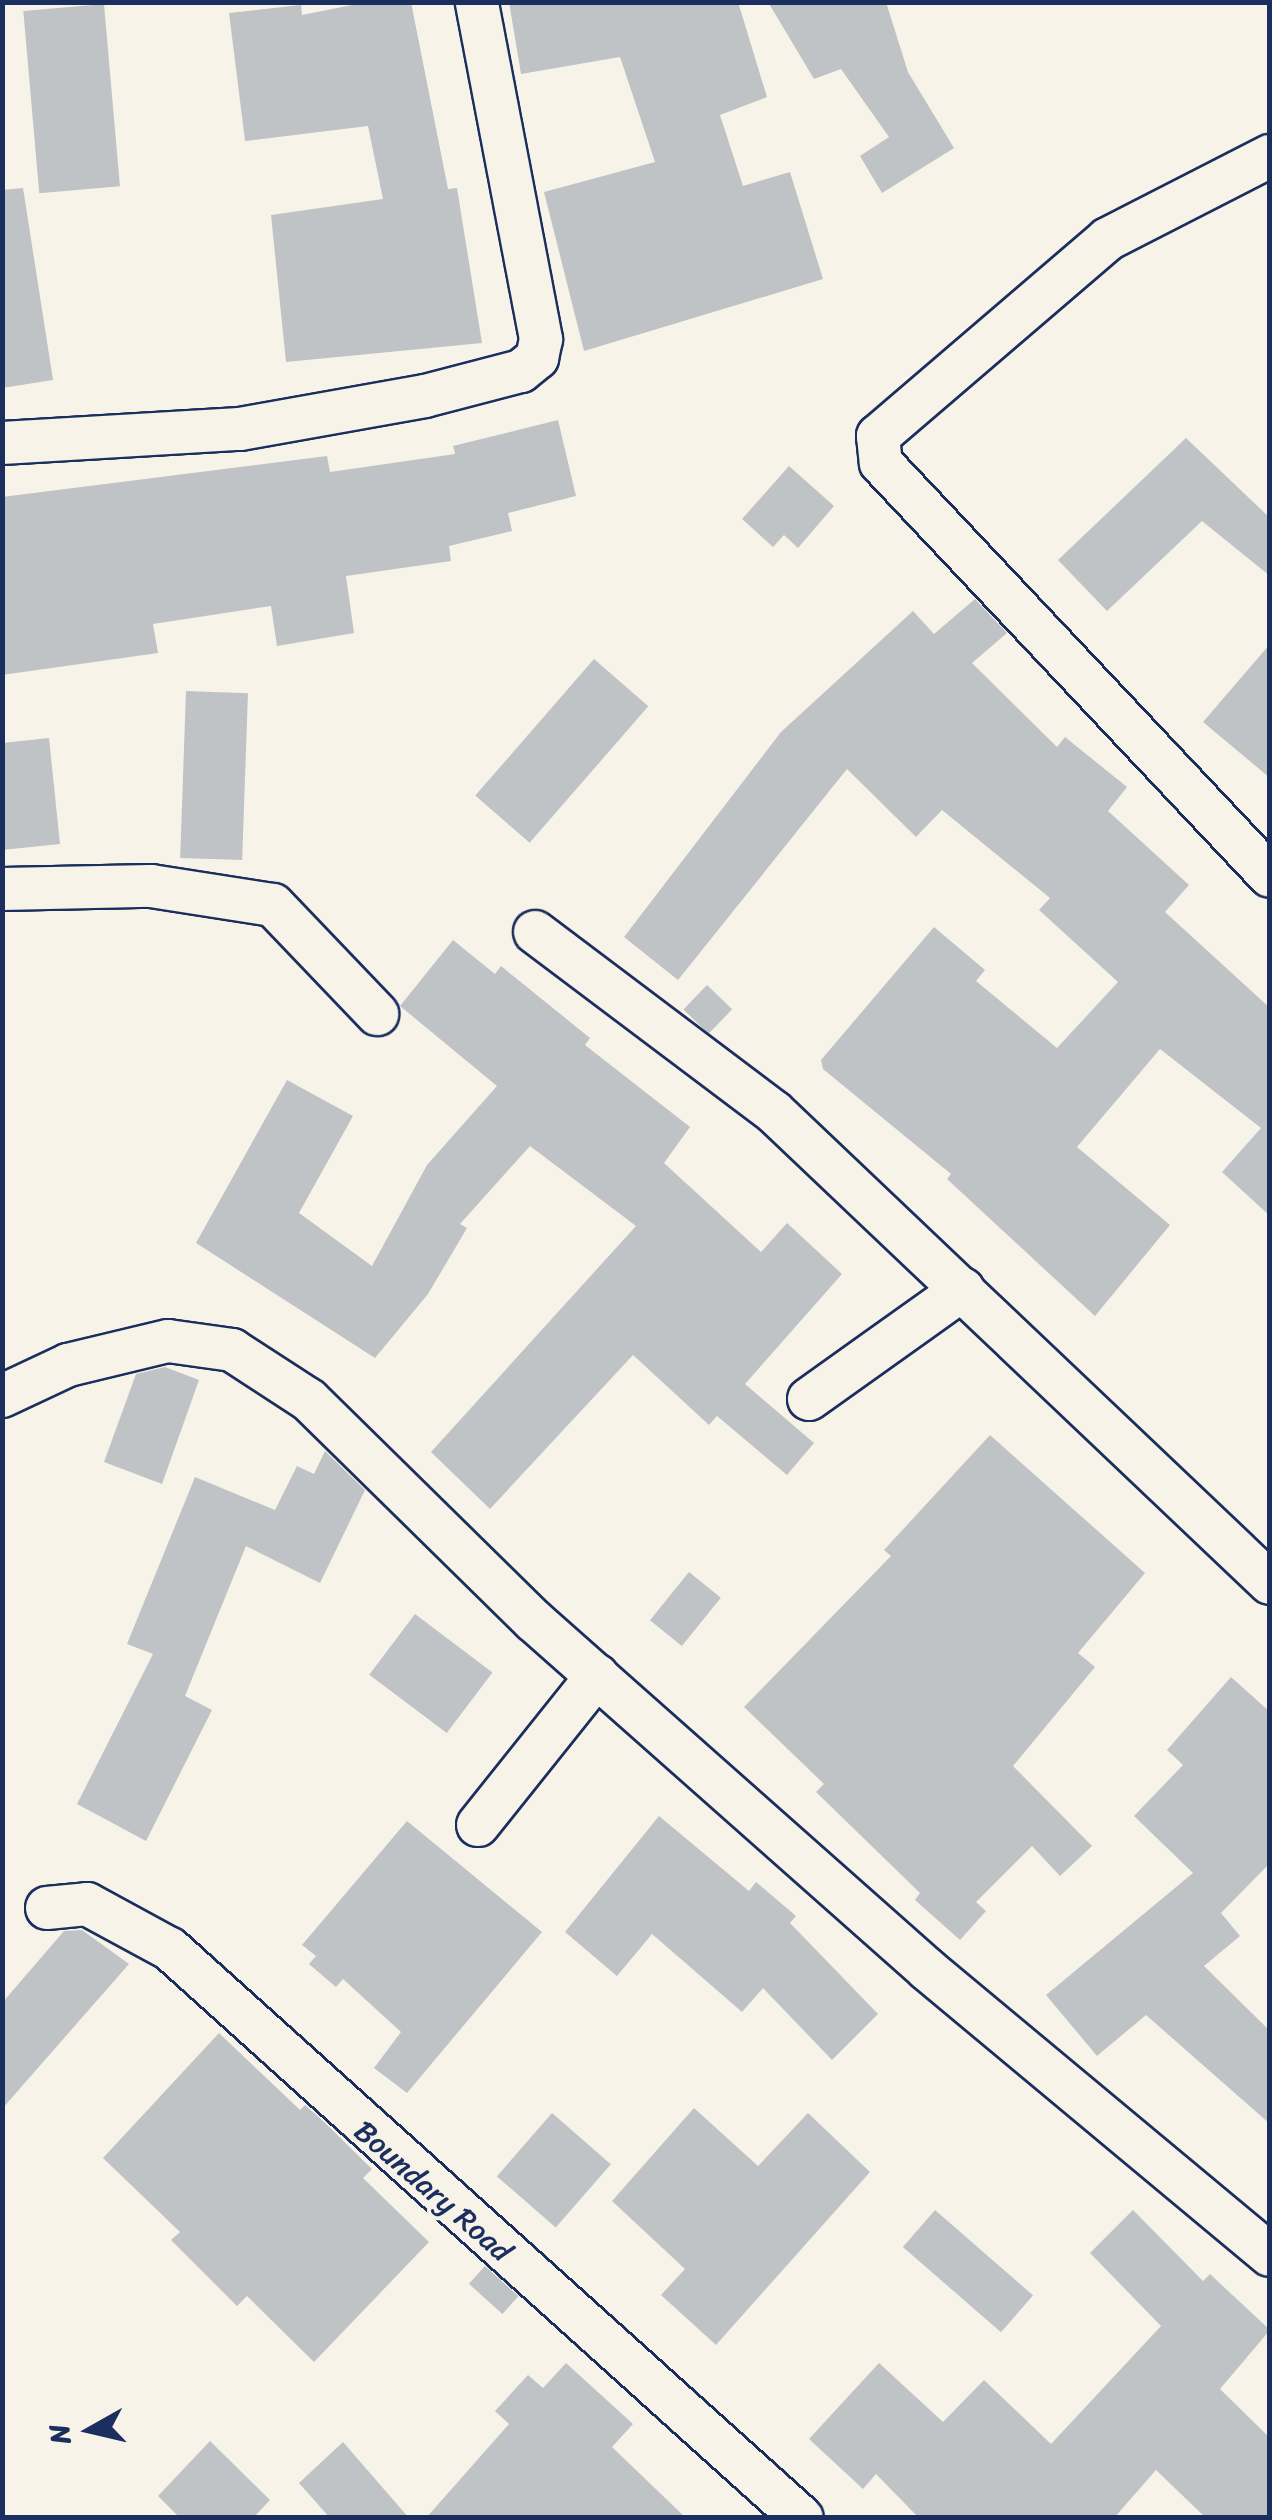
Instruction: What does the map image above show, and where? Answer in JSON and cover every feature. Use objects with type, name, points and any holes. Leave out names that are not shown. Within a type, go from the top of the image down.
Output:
[{"type":"street","points":[[2,443],[260,426],[425,396],[521,370],[537,358],[541,338],[477,2]]},
{"type":"street","points":[[1270,156],[1108,239],[878,436],[881,463],[1270,876]]},
{"type":"street","points":[[2,889],[151,886],[274,905],[377,1014]]},
{"type":"street","points":[[535,932],[774,1112],[1270,1582]]},
{"type":"street","points":[[809,1398],[963,1289]]},
{"type":"street","points":[[2,1396],[68,1365],[168,1341],[232,1350],[308,1400],[597,1676],[928,1970],[1270,2255]]},
{"type":"street","points":[[478,1824],[597,1676]]},
{"type":"street","name":"Boundary Road","points":[[46,1908],[87,1904],[170,1949],[802,2518]]},
{"type":"building","points":[[367,2],[411,2],[448,189],[457,188],[482,343],[286,362],[271,215],[383,199],[368,126],[245,141],[229,13],[301,5],[302,15]]},
{"type":"building","points":[[509,2],[738,2],[767,97],[720,115],[743,186],[790,172],[823,279],[584,351],[544,192],[655,162],[620,57],[521,74]]},
{"type":"building","points":[[768,2],[886,2],[908,72],[954,148],[882,193],[860,156],[889,137],[841,69],[814,79]]},
{"type":"building","points":[[104,4],[120,186],[39,193],[23,11]]},
{"type":"building","points":[[23,188],[53,380],[2,388],[2,190]]},
{"type":"building","points":[[558,420],[576,496],[508,513],[512,531],[449,546],[451,561],[346,576],[354,633],[277,646],[271,606],[153,624],[158,653],[2,675],[2,497],[327,456],[330,472],[455,454],[453,446]]},
{"type":"building","points":[[1186,438],[1270,518],[1270,576],[1202,521],[1107,611],[1058,560]]},
{"type":"building","points":[[789,466],[834,506],[798,548],[784,535],[773,547],[742,519]]},
{"type":"building","points":[[975,599],[1007,633],[972,663],[1057,747],[1065,737],[1127,787],[1108,811],[1189,885],[1165,912],[1270,1008],[1270,1216],[1222,1172],[1261,1128],[1160,1049],[1077,1147],[1170,1225],[1095,1316],[947,1179],[951,1174],[823,1069],[821,1060],[934,927],[985,970],[976,981],[1057,1048],[1118,982],[1039,910],[1050,898],[942,810],[916,837],[847,769],[678,980],[624,937],[781,732],[913,611],[934,634]]},
{"type":"building","points":[[1270,644],[1270,778],[1203,722]]},
{"type":"building","points":[[594,659],[648,706],[530,843],[475,796]]},
{"type":"building","points":[[186,691],[248,693],[242,860],[180,858]]},
{"type":"building","points":[[49,738],[60,844],[2,850],[2,743]]},
{"type":"building","points":[[453,940],[495,974],[501,966],[590,1038],[585,1045],[690,1127],[664,1163],[761,1252],[787,1223],[842,1274],[745,1384],[814,1443],[787,1475],[717,1416],[709,1425],[633,1355],[490,1509],[431,1452],[636,1226],[530,1146],[460,1224],[467,1228],[428,1294],[375,1358],[196,1243],[287,1080],[353,1116],[299,1213],[372,1266],[427,1165],[497,1086],[400,1006]]},
{"type":"building","points":[[707,985],[732,1009],[709,1034],[683,1009]]},
{"type":"building","points":[[165,1367],[199,1380],[162,1484],[104,1462],[136,1374]]},
{"type":"building","points":[[990,1435],[1145,1573],[1078,1653],[1095,1667],[1013,1766],[1092,1846],[1060,1876],[1032,1846],[976,1902],[986,1911],[960,1940],[915,1900],[920,1893],[816,1792],[824,1784],[744,1707],[891,1556],[884,1550]]},
{"type":"building","points":[[325,1451],[365,1490],[320,1583],[246,1546],[185,1696],[212,1710],[146,1841],[77,1804],[153,1654],[127,1644],[195,1477],[275,1510],[297,1466],[314,1474]]},
{"type":"building","points":[[689,1572],[721,1598],[682,1646],[650,1620]]},
{"type":"building","points":[[415,1614],[492,1672],[447,1733],[369,1675]]},
{"type":"building","points":[[1231,1677],[1270,1712],[1270,1863],[1221,1913],[1240,1936],[1204,1966],[1270,2031],[1270,2124],[1146,2015],[1097,2056],[1046,1995],[1193,1873],[1134,1816],[1183,1765],[1167,1750]]},
{"type":"building","points":[[659,1816],[749,1891],[756,1882],[796,1916],[790,1923],[878,2014],[832,2060],[763,1988],[742,2012],[652,1934],[617,1976],[565,1932]]},
{"type":"building","points":[[407,1821],[542,1932],[407,2093],[374,2068],[401,2032],[343,1979],[336,1987],[309,1964],[316,1956],[302,1945]]},
{"type":"building","points":[[82,1930],[129,1964],[2,2109],[2,2003],[64,1931]]},
{"type":"building","points":[[219,2033],[300,2110],[305,2105],[372,2169],[363,2178],[429,2242],[314,2362],[247,2296],[237,2306],[171,2240],[180,2232],[103,2158]]},
{"type":"building","points":[[694,2108],[758,2166],[808,2113],[870,2172],[716,2345],[661,2295],[685,2269],[612,2201]]},
{"type":"building","points":[[552,2113],[611,2164],[556,2228],[497,2176]]},
{"type":"building","points":[[935,2210],[1033,2295],[1001,2332],[903,2247]]},
{"type":"building","points":[[1133,2210],[1203,2281],[1210,2274],[1270,2330],[1220,2389],[1270,2438],[1270,2518],[1206,2518],[1156,2470],[1114,2518],[919,2518],[876,2474],[863,2489],[809,2439],[879,2363],[943,2422],[984,2380],[1051,2444],[1161,2326],[1090,2253]]},
{"type":"building","points":[[485,2266],[518,2296],[502,2314],[469,2284]]},
{"type":"building","points":[[566,2363],[633,2424],[612,2447],[686,2518],[426,2518],[509,2424],[495,2411],[528,2375],[543,2388]]},
{"type":"building","points":[[210,2441],[270,2500],[253,2518],[180,2518],[158,2496]]},
{"type":"building","points":[[343,2442],[409,2518],[330,2518],[299,2483]]}]
